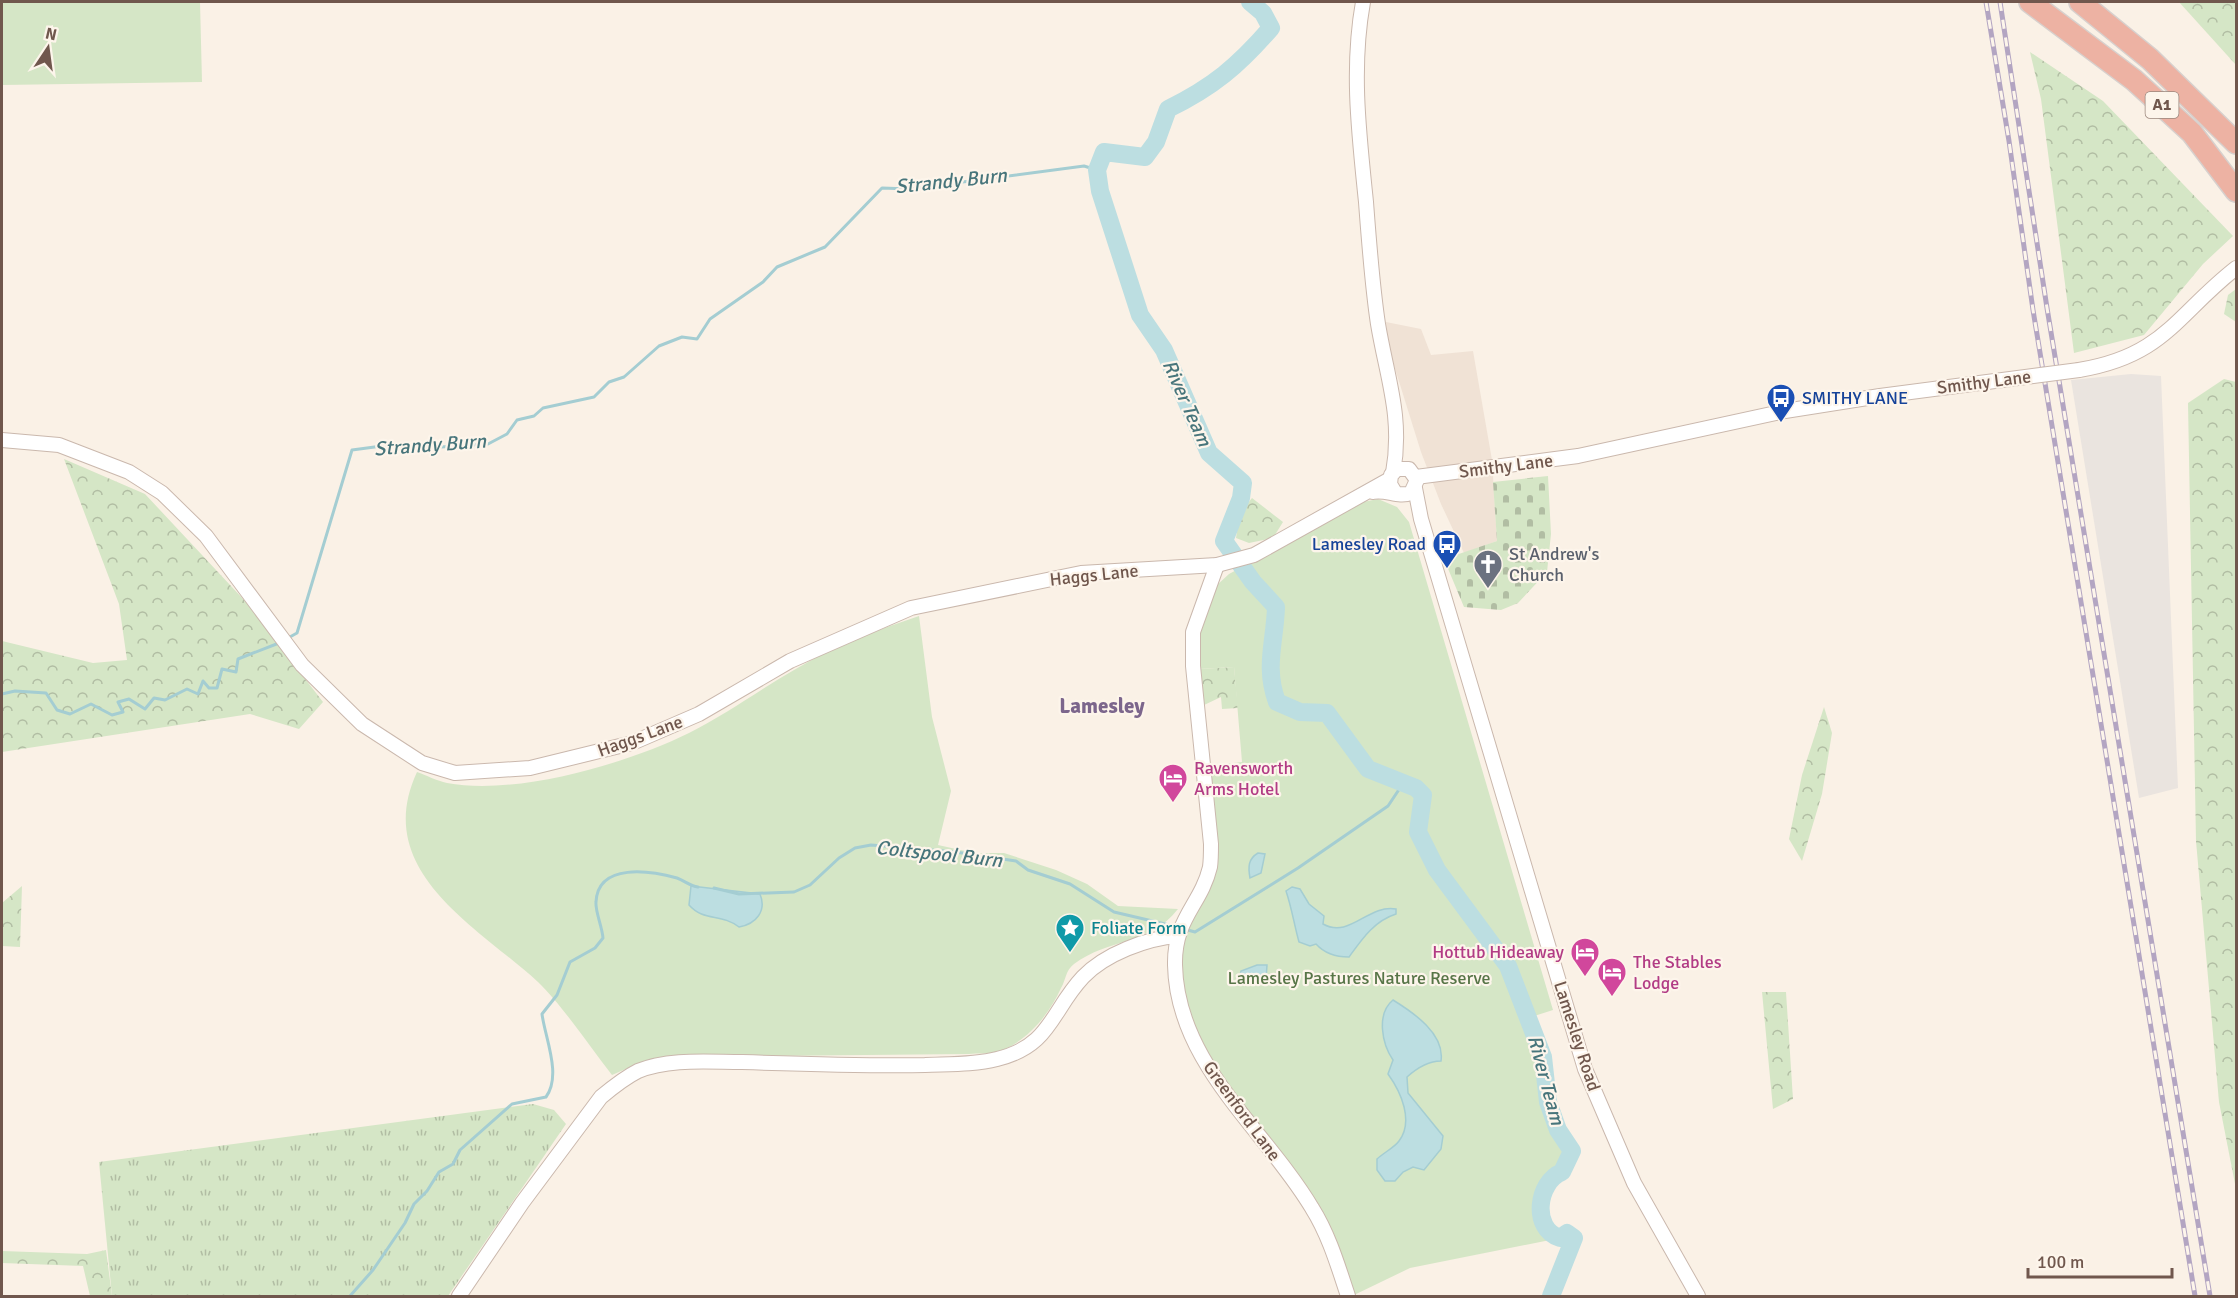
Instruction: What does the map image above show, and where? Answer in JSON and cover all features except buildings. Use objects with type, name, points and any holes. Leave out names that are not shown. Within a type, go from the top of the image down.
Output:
[{"type":"highway","name":"A1","points":[[2030,2],[2073,32],[2134,80],[2192,133],[2236,191]]},
{"type":"highway","name":"A1","points":[[2080,2],[2150,59],[2236,143]]},
{"type":"street","name":"Lamesley Road","points":[[1364,2],[1356,60],[1357,107],[1374,296],[1395,402],[1397,441],[1404,477],[1421,519],[1585,1069],[1635,1183],[1698,1296]]},
{"type":"street","name":"Smithy Lane","points":[[1404,477],[1578,456],[1785,411],[2110,364],[2150,346],[2169,333],[2236,268]]},
{"type":"street","name":"Haggs Lane","points":[[2,440],[58,445],[129,472],[162,493],[206,536],[302,665],[362,724],[423,763],[455,772],[530,768],[632,743],[699,714],[790,661],[911,608],[1081,573],[1220,565],[1254,555],[1365,494],[1404,477]]},
{"type":"street","name":"Lamesley Road","points":[[1404,477],[1390,487],[1421,519]]},
{"type":"street","points":[[1399,494],[1411,493],[1404,477]]},
{"type":"street","name":"Haggs Lane","points":[[1365,494],[1381,490],[1399,494]]},
{"type":"street","name":"Greenford Lane","points":[[1220,565],[1193,633],[1193,666],[1211,844],[1210,867],[1178,936],[1175,967],[1179,992],[1195,1041],[1210,1070],[1312,1207],[1330,1243],[1348,1296]]},
{"type":"street","points":[[459,1296],[522,1203],[601,1097],[615,1085],[639,1071],[668,1064],[716,1062],[898,1065],[996,1060],[1016,1053],[1038,1040],[1083,976],[1112,956],[1163,937],[1178,936]]},
{"type":"shaded area","points":[[1386,322],[1421,329],[1431,355],[1473,351],[1492,460],[1497,541],[1464,553],[1441,504],[1421,452],[1387,343]]},
{"type":"shaded area","points":[[2131,374],[2161,376],[2178,788],[2139,798],[2071,380]]},
{"type":"green space","points":[[2,2],[200,2],[202,82],[2,85]]},
{"type":"green space","points":[[2179,2],[2236,2],[2236,65]]},
{"type":"green space","points":[[2030,52],[2103,101],[2233,236],[2203,264],[2144,335],[2074,353],[2041,99]]},
{"type":"green space","points":[[2236,289],[2236,322],[2224,314],[2228,295]]},
{"type":"green space","points":[[2224,379],[2236,382],[2236,1189],[2219,1102],[2196,841],[2188,403]]},
{"type":"green space","points":[[64,459],[145,494],[245,601],[323,702],[299,729],[250,714],[2,752],[2,641],[93,663],[127,660],[119,604]]},
{"type":"green space","points":[[1548,476],[1551,534],[1547,572],[1518,603],[1501,610],[1464,607],[1444,559],[1497,541],[1493,482]]},
{"type":"green space","points":[[1252,498],[1283,522],[1273,538],[1249,543],[1236,538],[1240,513]]},
{"type":"green space","name":"Lamesley Pastures Nature Reserve","points":[[1378,499],[1397,507],[1409,522],[1553,1010],[1528,1018],[1543,1057],[1548,1102],[1558,1130],[1572,1151],[1562,1172],[1551,1176],[1541,1193],[1546,1228],[1551,1235],[1560,1238],[1410,1268],[1352,1296],[1330,1243],[1210,1070],[1184,1013],[1178,936],[1188,926],[1200,907],[1215,872],[1217,838],[1209,766],[1242,762],[1234,667],[1199,669],[1198,631],[1216,586],[1229,574],[1363,502]]},
{"type":"green space","points":[[919,616],[932,717],[951,791],[938,845],[974,853],[1004,853],[1056,870],[1087,884],[1118,906],[1178,909],[1167,921],[1155,929],[1087,956],[1074,964],[1043,1018],[1027,1035],[1008,1048],[994,1053],[969,1054],[668,1057],[644,1061],[612,1075],[547,991],[461,917],[437,893],[419,867],[408,839],[406,807],[417,772],[447,783],[475,786],[537,781],[603,766],[663,745],[689,733],[794,670],[839,646]]},
{"type":"green space","points":[[1234,667],[1238,708],[1222,709],[1221,697],[1202,706],[1199,669]]},
{"type":"green space","points":[[1824,707],[1832,733],[1822,794],[1802,861],[1789,839],[1802,775]]},
{"type":"green space","points":[[22,886],[20,947],[2,946],[2,903]]},
{"type":"green space","points":[[1762,992],[1786,992],[1793,1099],[1773,1109]]},
{"type":"green space","points":[[533,1104],[554,1110],[566,1124],[448,1296],[112,1296],[99,1162]]},
{"type":"green space","points":[[106,1250],[112,1296],[90,1296],[83,1266],[2,1263],[2,1251],[87,1254]]},
{"type":"water","points":[[1258,853],[1265,854],[1261,873],[1250,878],[1250,864],[1252,858]]},
{"type":"water","points":[[691,886],[760,894],[761,911],[755,920],[739,927],[726,920],[701,914],[689,905]]},
{"type":"water","points":[[1292,887],[1300,889],[1309,904],[1324,916],[1323,924],[1333,927],[1351,925],[1377,911],[1386,909],[1396,909],[1396,914],[1375,926],[1349,957],[1335,956],[1316,944],[1310,946],[1299,942],[1286,891]]},
{"type":"water","points":[[1257,965],[1267,965],[1266,980],[1259,983],[1240,976],[1241,971]]},
{"type":"water","points":[[1393,1000],[1426,1025],[1438,1042],[1441,1061],[1423,1066],[1407,1077],[1408,1093],[1443,1136],[1441,1149],[1424,1170],[1413,1167],[1403,1172],[1395,1181],[1385,1181],[1377,1170],[1377,1159],[1399,1141],[1406,1116],[1401,1098],[1388,1074],[1393,1060],[1386,1046],[1382,1029],[1384,1013]]},
{"type":"waterway","name":"River Team","points":[[1250,2],[1263,13],[1271,28],[1247,54],[1212,84],[1168,109],[1156,142],[1145,157],[1104,152],[1097,170],[1100,191],[1140,315],[1164,350],[1209,453],[1243,483],[1241,498],[1224,541],[1253,582],[1276,607],[1271,677],[1277,702],[1300,712],[1327,713],[1368,769],[1416,788],[1423,795],[1418,832],[1437,870],[1508,966],[1543,1057],[1548,1102],[1558,1130],[1572,1151],[1562,1172],[1547,1185],[1541,1205],[1541,1216],[1551,1233],[1560,1238],[1567,1233],[1574,1238],[1551,1296]]},
{"type":"waterway","name":"Strandy Burn","points":[[288,638],[297,633],[352,450],[397,444],[425,448],[488,444],[507,434],[517,420],[534,416],[543,408],[594,397],[609,382],[624,377],[659,346],[682,337],[697,339],[710,319],[763,282],[777,267],[825,247],[882,188],[909,189],[1084,166],[1097,170]]},
{"type":"waterway","name":"Strandy Burn","points":[[2,694],[15,691],[46,693],[57,710],[70,714],[91,704],[112,715],[123,712],[118,702],[129,699],[145,709],[154,698],[165,700],[187,689],[198,694],[203,681],[209,688],[217,688],[222,669],[236,672],[238,659],[279,643]]},
{"type":"waterway","name":"Coltspool Burn","points":[[1184,929],[1195,932],[1298,868],[1388,806],[1404,782]]},
{"type":"waterway","name":"Coltspool Burn","points":[[714,888],[739,894],[794,892],[810,885],[839,858],[855,848],[871,845],[955,852],[1016,861],[1028,870],[1070,884],[1114,912],[1178,927]]},
{"type":"waterway","name":"Coltspool Burn","points":[[350,1296],[373,1270],[405,1223],[414,1204],[427,1191],[439,1172],[453,1164],[460,1150],[512,1104],[546,1097],[551,1088],[553,1067],[542,1014],[557,995],[570,962],[595,948],[603,938],[596,902],[599,889],[606,880],[628,872],[654,873],[677,878],[698,887]]},
{"type":"railway","points":[[1986,2],[2033,310],[2195,1296]]},
{"type":"railway","points":[[2000,2],[2047,308],[2210,1296]]},
{"type":"place","name":"SMITHY LANE","points":[[1781,424]]},
{"type":"place","name":"Lamesley Road","points":[[1447,570]]},
{"type":"place","name":"St Andrew's Church","points":[[1488,590]]},
{"type":"place","name":"Ravensworth Arms Hotel","points":[[1173,804]]},
{"type":"place","name":"Foliate Form","points":[[1070,954]]},
{"type":"place","name":"Hottub Hideaway","points":[[1585,978]]},
{"type":"place","name":"The Stables Lodge","points":[[1612,998]]},
{"type":"district","name":"Lamesley","points":[[1102,706]]}]
